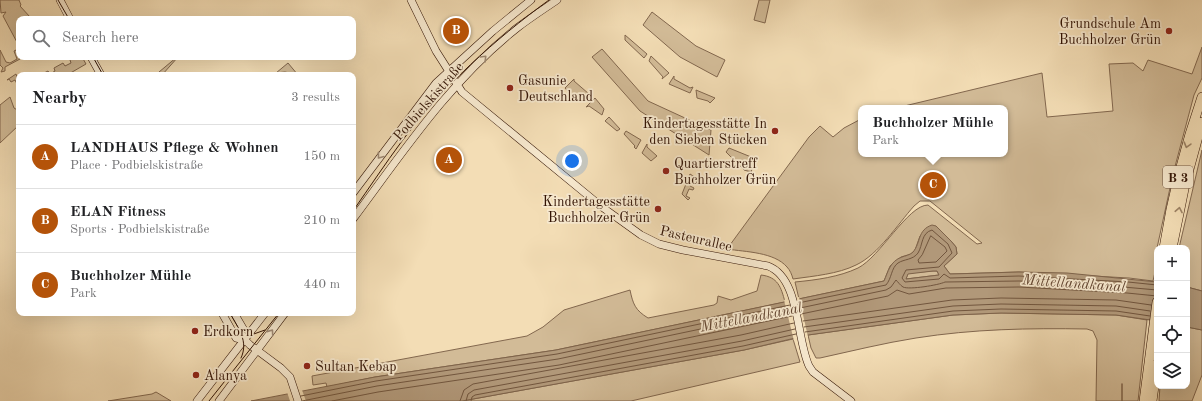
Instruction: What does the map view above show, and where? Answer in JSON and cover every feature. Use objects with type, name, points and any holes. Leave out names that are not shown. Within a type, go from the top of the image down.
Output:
[{"type":"highway","name":"B 3","points":[[1165,245],[1177,183],[1202,97]]},
{"type":"highway","name":"B 3","points":[[1173,245],[1185,184],[1202,122]]},
{"type":"highway","points":[[1144,401],[1155,317]]},
{"type":"highway","points":[[1152,401],[1154,386]]},
{"type":"main road","points":[[60,0],[68,16]]},
{"type":"main road","name":"Pasteurallee","points":[[411,0],[432,44],[464,95],[564,174],[602,207],[650,240],[671,247],[768,266],[781,274],[790,288],[810,369],[851,401]]},
{"type":"main road","name":"Podbielskistraße","points":[[356,189],[414,111],[448,71],[488,35],[532,0]]},
{"type":"main road","name":"Podbielskistraße","points":[[356,215],[412,139],[457,86],[517,27],[557,0]]},
{"type":"main road","points":[[93,60],[99,72]]},
{"type":"main road","points":[[224,316],[236,338],[245,340],[285,372],[298,401]]},
{"type":"main road","points":[[236,316],[244,330],[245,340]]},
{"type":"main road","points":[[197,401],[263,316]]},
{"type":"main road","points":[[219,401],[283,316]]},
{"type":"shaded area","points":[[0,0],[19,0],[20,6],[29,16],[16,16],[16,40],[3,16],[6,12],[1,13]]},
{"type":"shaded area","points":[[759,0],[770,0],[765,23],[754,20]]},
{"type":"shaded area","points":[[652,12],[696,46],[725,60],[717,77],[680,57],[643,25]]},
{"type":"shaded area","points":[[625,35],[647,54],[644,58],[625,40]]},
{"type":"shaded area","points":[[1202,47],[1202,78],[1194,95],[1173,174],[1158,245],[1154,245],[1153,281],[1129,278],[1019,272],[950,274],[944,266],[957,254],[956,247],[936,226],[920,236],[915,250],[911,254],[901,257],[890,266],[884,281],[799,299],[795,282],[835,276],[858,268],[867,262],[903,222],[920,207],[928,205],[977,244],[982,243],[930,201],[920,201],[914,206],[880,247],[864,260],[856,265],[834,273],[793,279],[788,268],[775,258],[727,249],[809,137],[820,126],[833,137],[844,128],[858,121],[858,157],[1008,157],[1008,105],[909,105],[1042,73],[1047,117],[1113,111],[1109,64],[1133,63],[1143,71],[1148,60],[1192,74]]},
{"type":"shaded area","points":[[602,49],[648,101],[711,130],[709,155],[640,111],[592,57]]},
{"type":"shaded area","points":[[0,50],[6,62],[10,63],[18,60],[5,67],[5,71],[1,72],[3,68],[0,65]]},
{"type":"shaded area","points":[[651,56],[669,73],[662,79],[663,77],[649,61]]},
{"type":"shaded area","points":[[70,60],[84,60],[86,64],[72,72],[53,72],[55,71],[54,68],[63,63],[65,66],[71,63]]},
{"type":"shaded area","points":[[173,60],[175,60],[165,72],[159,72]]},
{"type":"shaded area","points":[[288,63],[296,72],[285,72],[277,72]]},
{"type":"shaded area","points":[[16,74],[16,82],[15,80],[11,82],[9,79],[7,80]]},
{"type":"shaded area","points":[[674,76],[674,79],[690,88],[693,87],[690,93],[669,84]]},
{"type":"shaded area","points":[[574,79],[574,81],[589,94],[581,101],[571,95],[565,88]]},
{"type":"shaded area","points":[[696,90],[715,98],[710,103],[697,98]]},
{"type":"shaded area","points":[[10,97],[14,108],[16,109],[16,128],[0,143],[0,105]]},
{"type":"shaded area","points":[[595,98],[604,109],[602,115],[589,106],[586,107]]},
{"type":"shaded area","points":[[609,117],[620,129],[617,131],[605,121]]},
{"type":"shaded area","points":[[626,131],[641,140],[636,149],[624,134]]},
{"type":"shaded area","points":[[647,144],[647,147],[657,156],[651,161],[642,153]]},
{"type":"shaded area","points":[[729,148],[756,159],[751,172],[744,170],[726,152]]},
{"type":"shaded area","points":[[1202,150],[1202,291],[1190,288],[1190,245],[1180,245]]},
{"type":"shaded area","points":[[690,174],[698,179],[697,181],[693,179],[690,186],[694,188],[693,190],[689,189],[686,196],[690,198],[688,200],[682,194]]},
{"type":"shaded area","points":[[937,271],[939,275],[906,279],[908,273]]},
{"type":"shaded area","points":[[761,275],[775,280],[780,287],[785,302],[556,350],[375,377],[327,387],[326,383],[313,385],[312,376],[527,336],[543,327],[564,310],[630,290],[635,306],[648,318],[714,305],[717,303],[718,296],[731,300],[757,291]]},
{"type":"shaded area","points":[[1001,313],[1116,315],[1147,320],[1138,401],[1096,401],[1097,340],[1093,331],[1087,329],[1022,329],[937,335],[868,347],[820,358],[816,358],[811,348],[808,335],[953,315]]},
{"type":"shaded area","points":[[1190,328],[1202,330],[1202,375],[1192,401],[1159,401],[1160,389],[1190,389]]},
{"type":"shaded area","points":[[793,339],[800,362],[631,401],[462,401],[744,350]]},
{"type":"shaded area","points":[[156,392],[171,401],[108,401],[152,394]]},
{"type":"water","name":"Mittellandkanal","points":[[932,225],[936,226],[956,247],[957,254],[944,266],[950,274],[1019,272],[1067,273],[1154,282],[1154,321],[1116,315],[1001,313],[953,315],[808,335],[744,350],[462,401],[251,401],[375,377],[556,350],[884,281],[890,267],[895,261],[913,252],[924,230]],"holes":[[[937,271],[939,275],[906,279],[908,274]]]},
{"type":"water","points":[[1190,288],[1202,291],[1202,330],[1190,328]]},
{"type":"pier","points":[[799,297],[808,337],[794,341],[784,300]]},
{"type":"pier","points":[[302,390],[306,401],[290,401],[287,392]]},
{"type":"waterway","points":[[1122,384],[1122,401]]},
{"type":"tram line","points":[[58,0],[67,16]]},
{"type":"tram line","points":[[356,207],[402,141],[435,101],[489,48],[549,0]]},
{"type":"tram line","points":[[95,60],[101,72]]},
{"type":"tram line","points":[[232,316],[242,335],[244,346],[241,358]]},
{"type":"tram line","points":[[209,401],[277,316]]},
{"type":"tram line","points":[[238,330],[251,335],[265,330]]},
{"type":"place","name":"ELAN Fitness","points":[[456,31]]},
{"type":"place","name":"Grundschule Am Buchholzer Grün","points":[[1169,31]]},
{"type":"place","name":"Gasunie Deutschland","points":[[510,88]]},
{"type":"place","name":"Kindertagesstätte In den Sieben Stücken","points":[[775,131]]},
{"type":"place","name":"LANDHAUS Pflege & Wohnen","points":[[449,160]]},
{"type":"place","name":"Quartierstreff Buchholzer Grün","points":[[666,171]]},
{"type":"place","name":"Buchholzer Mühle","points":[[933,185]]},
{"type":"place","name":"Kindertagesstätte Buchholzer Grün","points":[[658,209]]},
{"type":"place","name":"Erdkorn","points":[[195,331]]},
{"type":"place","name":"Sultan Kebap","points":[[307,366]]},
{"type":"place","name":"Alanya","points":[[196,375]]}]
